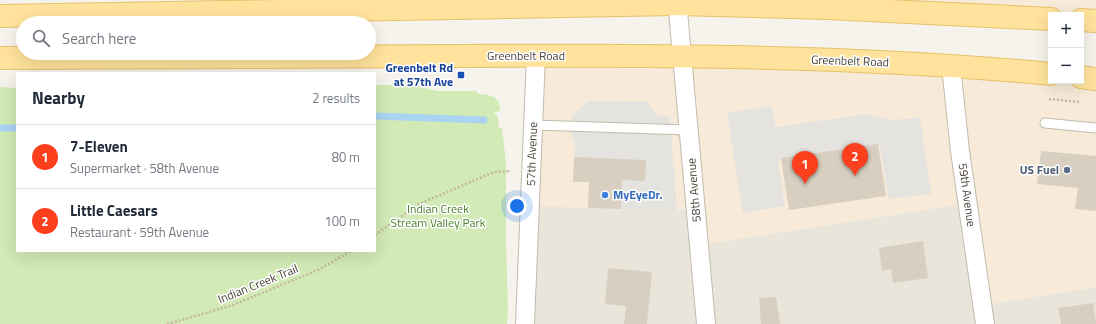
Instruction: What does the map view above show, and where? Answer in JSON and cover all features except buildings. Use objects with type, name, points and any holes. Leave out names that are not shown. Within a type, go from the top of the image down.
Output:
[{"type":"main road","points":[[0,16],[370,4],[677,2],[1048,19]]},
{"type":"main road","points":[[1084,20],[1096,21]]},
{"type":"main road","name":"Greenbelt Road","points":[[376,56],[683,56],[951,66],[1048,74]]},
{"type":"main road","name":"Greenbelt Road","points":[[0,58],[16,58]]},
{"type":"main road","points":[[1084,77],[1096,79]]},
{"type":"street","name":"58th Avenue","points":[[677,2],[706,324]]},
{"type":"street","name":"57th Avenue","points":[[525,324],[536,55]]},
{"type":"street","name":"59th Avenue","points":[[951,66],[960,151],[985,324]]},
{"type":"lane","points":[[1045,124],[1096,128]]},
{"type":"lane","points":[[533,125],[689,130]]},
{"type":"path","points":[[376,234],[419,204],[494,172],[507,170],[532,172]]},
{"type":"path","name":"Indian Creek Trail","points":[[167,324],[233,305],[318,270],[349,252]]},
{"type":"shaded area","points":[[748,0],[1096,0],[1096,21],[1084,16],[1084,12],[1048,12],[1048,15]]},
{"type":"shaded area","points":[[536,55],[1048,81],[1048,84],[1084,84],[1084,81],[1096,79],[1096,287],[982,305],[968,203],[699,245],[696,210],[530,206]]},
{"type":"shaded area","points":[[588,101],[647,102],[657,115],[670,117],[677,210],[621,209],[622,180],[574,157],[575,138],[571,137],[572,116]]},
{"type":"shaded area","points":[[772,106],[776,127],[868,114],[890,120],[920,118],[931,194],[889,199],[880,146],[778,161],[785,206],[743,213],[727,113]]},
{"type":"shaded area","points":[[968,203],[983,305],[1096,287],[1096,324],[525,324],[530,206],[696,210],[699,245]]},
{"type":"green space","name":"Indian Creek Stream Valley Park","points":[[376,85],[417,86],[437,91],[476,91],[479,94],[494,97],[499,102],[500,106],[500,111],[494,112],[498,117],[499,128],[502,128],[506,162],[507,324],[0,324],[0,87],[16,88],[16,252],[376,252]]},
{"type":"waterway","points":[[376,116],[484,120]]},
{"type":"waterway","points":[[0,128],[16,128]]},
{"type":"place","name":"Greenbelt Rd at 57th Ave","points":[[461,75]]},
{"type":"place","name":"US Fuel","points":[[1067,170]]},
{"type":"place","name":"Little Caesars","points":[[855,176]]},
{"type":"place","name":"7-Eleven","points":[[805,184]]},
{"type":"place","name":"MyEyeDr.","points":[[605,195]]}]
